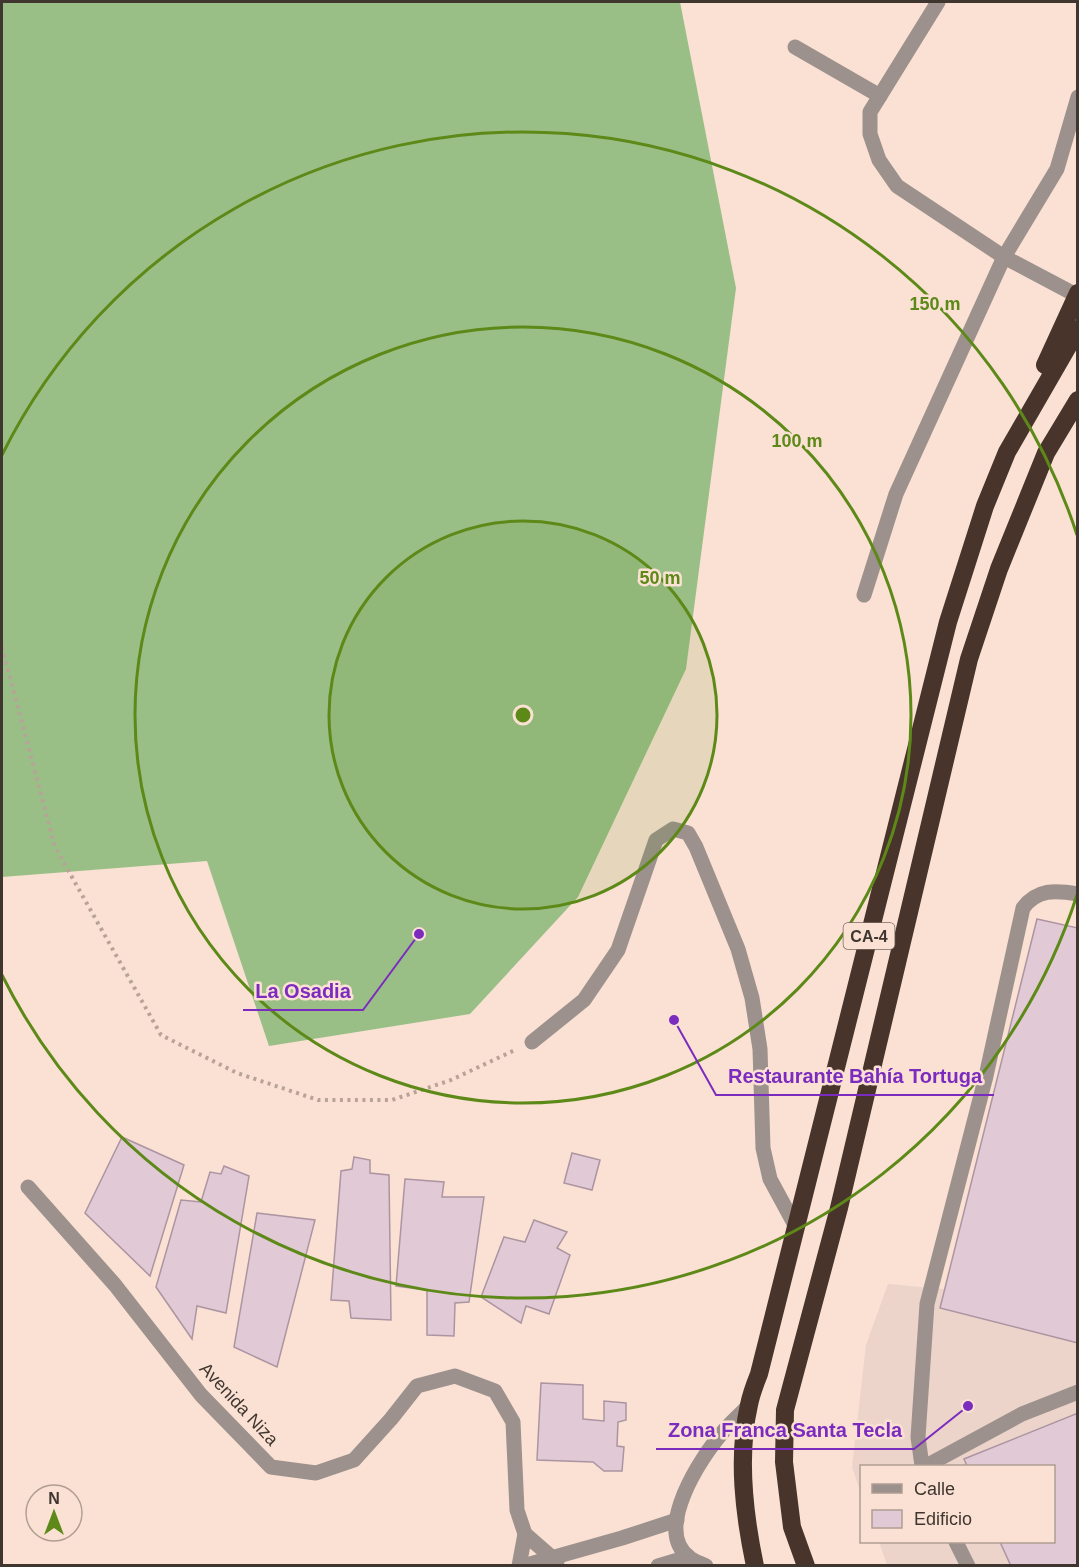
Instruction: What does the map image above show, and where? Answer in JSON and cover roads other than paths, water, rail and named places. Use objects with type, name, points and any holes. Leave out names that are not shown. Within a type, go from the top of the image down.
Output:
[{"type":"highway","points":[[1007,452],[1077,294]]},
{"type":"highway","name":"CA-4","points":[[755,1566],[743,1489],[748,1406],[759,1374],[948,622],[985,506],[1007,452],[1077,329]]},
{"type":"highway","name":"CA-4","points":[[806,1566],[792,1527],[784,1462],[785,1410],[839,1208],[969,659],[999,569],[1046,453],[1077,400]]},
{"type":"street","points":[[938,2],[870,112],[870,134],[879,160],[897,186],[1004,257],[1077,294]]},
{"type":"street","points":[[795,47],[880,96]]},
{"type":"street","points":[[864,595],[896,494],[1004,257],[1057,169],[1077,97]]},
{"type":"street","points":[[532,1042],[584,1000],[618,950],[657,840],[673,829],[688,832],[738,949],[752,998],[760,1049],[763,1148],[770,1179],[796,1227]]},
{"type":"street","points":[[924,1465],[918,1437],[927,1304],[986,1076],[1023,908],[1030,898],[1040,893],[1077,894]]},
{"type":"street","name":"Avenida Niza","points":[[28,1187],[115,1285],[201,1395],[271,1467],[316,1473],[354,1460],[417,1386],[455,1376],[495,1390],[513,1422],[518,1510],[525,1534],[521,1566]]},
{"type":"street","points":[[928,1465],[1022,1414],[1077,1392]]},
{"type":"street","points":[[706,1566],[688,1557],[677,1540],[677,1520],[686,1486],[705,1455],[748,1406]]},
{"type":"street","points":[[521,1566],[556,1561],[677,1520]]},
{"type":"street","points":[[525,1534],[556,1561]]},
{"type":"street","points":[[956,1543],[968,1566]]},
{"type":"street","points":[[658,1566],[688,1557]]},
{"type":"place","name":"La Osadia","points":[[419,934]]},
{"type":"place","name":"Restaurante Bahía Tortuga","points":[[674,1020]]},
{"type":"place","name":"Zona Franca Santa Tecla","points":[[968,1406]]}]
